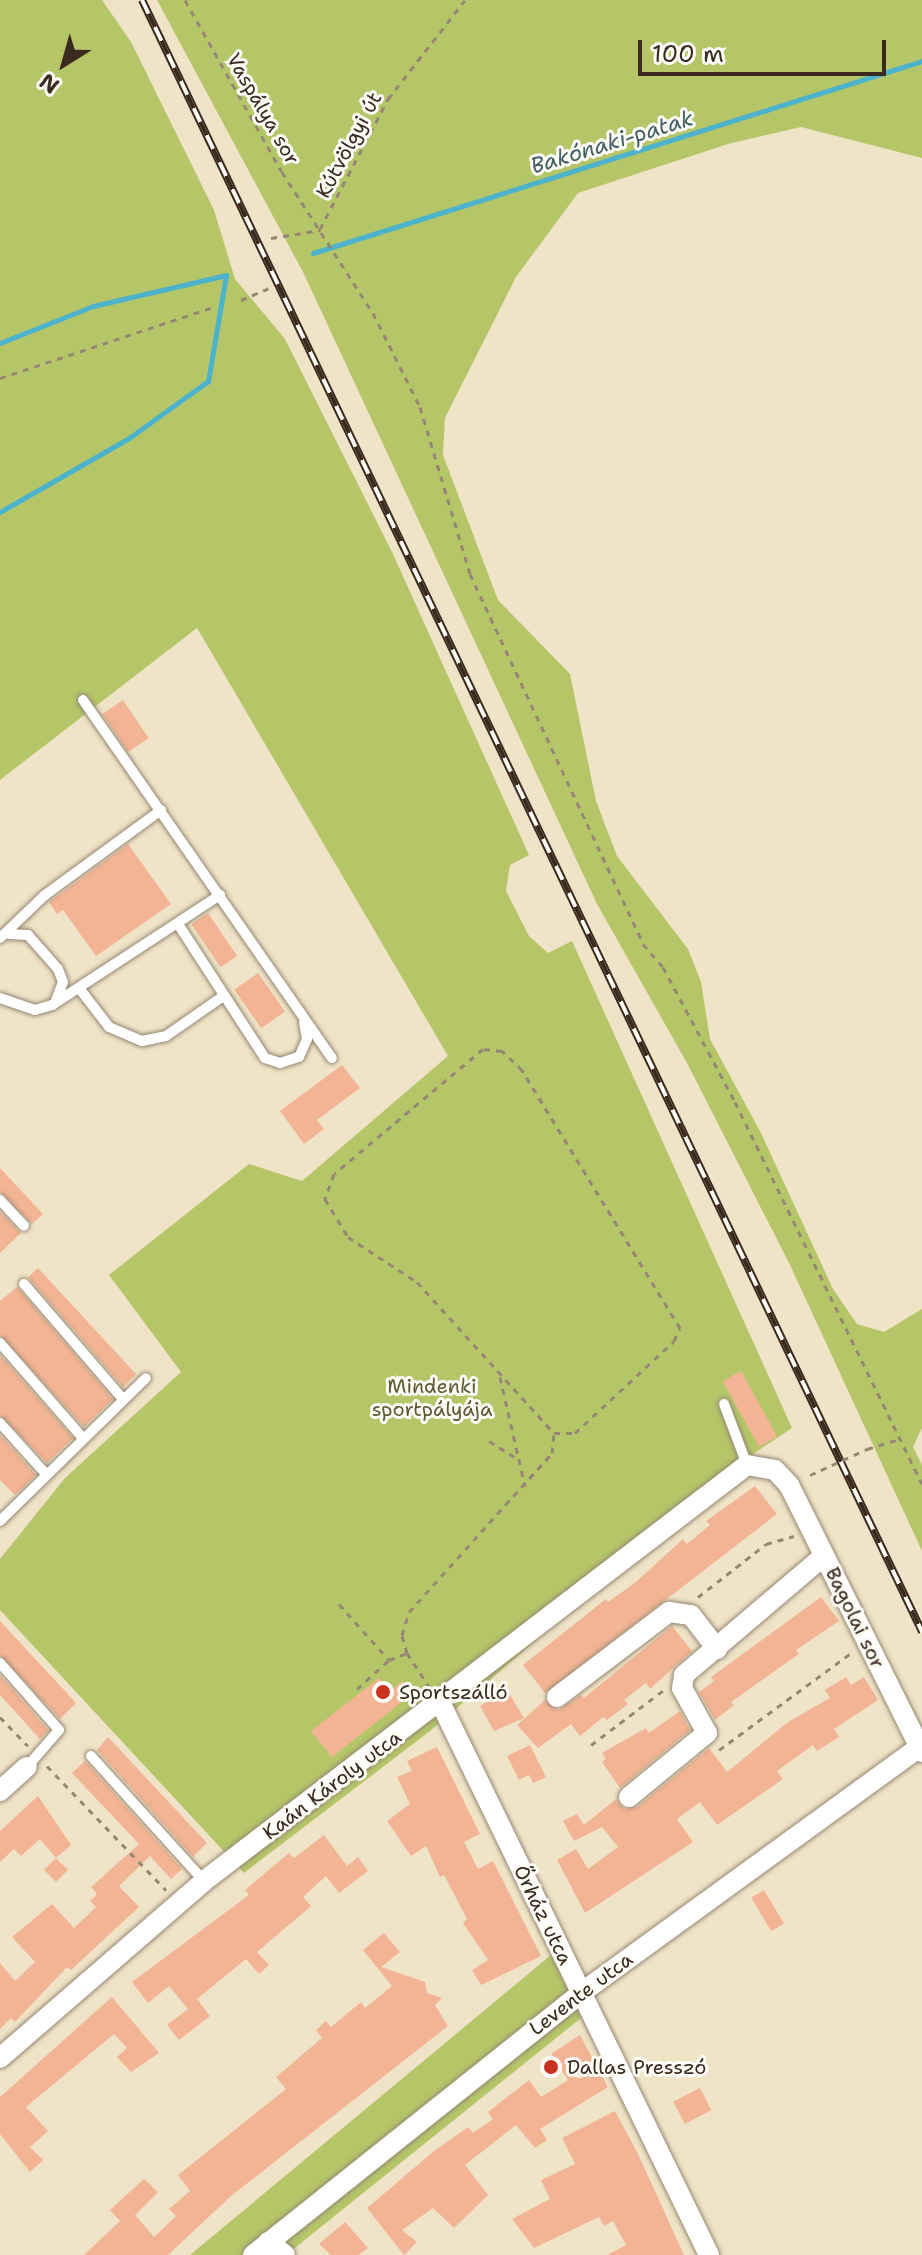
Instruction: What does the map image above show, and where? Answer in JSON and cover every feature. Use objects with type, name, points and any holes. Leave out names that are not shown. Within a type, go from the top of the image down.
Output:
[{"type":"street","name":"Bagolai sor","points":[[747,1465],[775,1470],[789,1485],[921,1749]]},
{"type":"street","name":"Kaán Károly utca","points":[[0,2058],[204,1881],[441,1704],[747,1465]]},
{"type":"street","points":[[629,1797],[707,1733],[682,1688],[684,1675],[824,1556]]},
{"type":"street","points":[[557,1697],[664,1614],[687,1613],[717,1649]]},
{"type":"street","name":"Őrház utca","points":[[441,1704],[709,2255]]},
{"type":"street","name":"Levente utca","points":[[260,2248],[581,1993],[921,1749]]},
{"type":"street","points":[[0,1791],[32,1762]]},
{"type":"street","points":[[260,2248],[285,2255]]},
{"type":"lane","points":[[83,700],[332,1058]]},
{"type":"lane","points":[[2,936],[161,810]]},
{"type":"lane","points":[[0,998],[35,1010],[52,1005],[220,895]]},
{"type":"lane","points":[[31,910],[27,923],[37,942],[58,969],[82,987],[109,1027],[142,1041],[166,1036],[222,997]]},
{"type":"lane","points":[[178,924],[222,997],[271,1062],[291,1062],[305,1049],[303,1015]]},
{"type":"lane","points":[[2,936],[17,932],[37,942]]},
{"type":"lane","points":[[52,1005],[61,994],[58,969]]},
{"type":"lane","points":[[0,1200],[24,1226]]},
{"type":"lane","points":[[24,1284],[123,1399]]},
{"type":"lane","points":[[0,1343],[83,1438]]},
{"type":"lane","points":[[2,1513],[146,1378]]},
{"type":"lane","points":[[724,1404],[747,1465]]},
{"type":"lane","points":[[0,1423],[46,1474]]},
{"type":"lane","points":[[0,1663],[57,1725],[55,1739],[32,1762]]},
{"type":"lane","points":[[91,1756],[204,1881]]},
{"type":"path","name":"Vaspálya sor","points":[[185,0],[332,254],[373,313],[420,407],[470,574],[643,944],[663,967],[735,1102],[922,1484]]},
{"type":"path","name":"Kútvölgyi út","points":[[320,230],[388,99],[465,0]]},
{"type":"path","points":[[271,238],[320,230]]},
{"type":"path","points":[[241,300],[269,288]]},
{"type":"path","points":[[0,378],[211,308]]},
{"type":"path","points":[[493,1047],[522,1070],[680,1328],[668,1347],[575,1433],[554,1433],[417,1282],[348,1237],[325,1199],[334,1174],[463,1060],[493,1047]]},
{"type":"path","points":[[500,1374],[525,1486]]},
{"type":"path","points":[[441,1704],[407,1653],[402,1635],[409,1612],[552,1453],[554,1433]]},
{"type":"path","points":[[810,1475],[867,1449],[899,1439]]},
{"type":"path","points":[[489,1441],[518,1459]]},
{"type":"path","points":[[687,1613],[700,1595],[766,1544],[804,1535]]},
{"type":"path","points":[[339,1604],[389,1660]]},
{"type":"path","points":[[719,1750],[866,1641]]},
{"type":"path","points":[[357,1689],[389,1660],[407,1653]]},
{"type":"path","points":[[591,1745],[684,1675]]},
{"type":"path","points":[[0,1717],[32,1762],[179,1903]]},
{"type":"green space","name":"Mindenki sportpályája","points":[[0,0],[102,0],[131,42],[214,210],[235,279],[285,339],[392,552],[529,855],[510,865],[506,891],[529,936],[548,953],[572,941],[792,1428],[756,1452],[430,1731],[244,1873],[0,1610],[0,1559],[65,1478],[181,1372],[109,1275],[249,1164],[302,1181],[448,1056],[197,628],[0,780]]},
{"type":"green space","points":[[157,0],[922,0],[922,158],[801,127],[728,144],[578,193],[516,277],[445,418],[443,455],[498,600],[570,674],[596,801],[617,856],[688,949],[701,982],[710,1039],[761,1133],[833,1289],[857,1324],[884,1332],[922,1309],[922,1428],[913,1447],[922,1465],[922,1551],[790,1265],[687,1063],[597,904],[303,272]]},
{"type":"green space","points":[[551,1955],[581,2018],[286,2255],[190,2255]]},
{"type":"building","points":[[123,700],[149,738],[128,752],[102,714]]},
{"type":"building","points":[[128,844],[171,904],[96,956],[63,910],[57,914],[49,902]]},
{"type":"building","points":[[208,913],[237,956],[220,967],[191,924]]},
{"type":"building","points":[[258,973],[285,1012],[261,1028],[234,990]]},
{"type":"building","points":[[342,1065],[360,1088],[317,1120],[324,1129],[304,1144],[280,1111]]},
{"type":"building","points":[[0,1168],[43,1214],[32,1224],[0,1192]]},
{"type":"building","points":[[0,1212],[21,1233],[0,1253]]},
{"type":"building","points":[[38,1268],[136,1374],[123,1387],[28,1277]]},
{"type":"building","points":[[17,1287],[113,1399],[84,1427],[0,1335],[0,1301]]},
{"type":"building","points":[[0,1355],[73,1438],[47,1463],[0,1415]]},
{"type":"building","points":[[741,1371],[777,1437],[759,1447],[723,1381]]},
{"type":"building","points":[[0,1435],[36,1475],[15,1495],[0,1480]]},
{"type":"building","points":[[755,1486],[777,1514],[545,1693],[523,1665],[606,1599],[608,1602],[636,1582],[683,1539],[687,1544],[710,1525],[706,1521]]},
{"type":"building","points":[[821,1597],[839,1621],[796,1650],[799,1654],[731,1702],[734,1705],[715,1720],[699,1692],[714,1681],[711,1677]]},
{"type":"building","points":[[0,1621],[76,1703],[60,1719],[0,1655]]},
{"type":"building","points":[[672,1626],[692,1651],[650,1689],[646,1683],[624,1700],[628,1704],[607,1720],[603,1717],[580,1736],[571,1724],[538,1748],[517,1725],[545,1700],[558,1710],[581,1695],[584,1698]]},
{"type":"building","points":[[0,1675],[48,1730],[40,1739],[0,1695]]},
{"type":"building","points":[[846,1677],[851,1685],[864,1677],[878,1700],[834,1729],[839,1737],[817,1751],[813,1745],[777,1771],[783,1779],[717,1825],[700,1802],[677,1819],[693,1842],[585,1913],[557,1860],[576,1849],[588,1869],[618,1847],[602,1827],[574,1841],[563,1821],[577,1814],[584,1825],[616,1799],[624,1809],[637,1807],[709,1748],[727,1772],[788,1722],[830,1698],[825,1690]]},
{"type":"building","points":[[379,1678],[389,1692],[402,1681],[412,1694],[332,1757],[311,1731]]},
{"type":"building","points":[[507,1690],[524,1718],[494,1731],[480,1706]]},
{"type":"building","points":[[680,1711],[690,1730],[620,1788],[602,1762],[606,1759],[602,1753],[646,1728],[649,1733]]},
{"type":"building","points":[[108,1737],[207,1843],[193,1857],[97,1750]]},
{"type":"building","points":[[530,1745],[546,1777],[533,1783],[529,1775],[519,1780],[507,1756]]},
{"type":"building","points":[[437,1747],[480,1834],[464,1842],[478,1869],[493,1861],[541,1956],[481,1985],[472,1970],[488,1960],[463,1923],[467,1919],[444,1875],[440,1877],[426,1846],[411,1856],[387,1821],[410,1804],[397,1777],[412,1771],[407,1761]]},
{"type":"building","points":[[85,1761],[182,1869],[171,1879],[150,1856],[119,1886],[139,1907],[71,1970],[67,1967],[15,2022],[11,2018],[0,2029],[0,1963],[15,1981],[35,1962],[12,1937],[52,1904],[74,1928],[96,1907],[90,1901],[97,1894],[91,1887],[139,1844],[72,1773]]},
{"type":"building","points":[[38,1796],[71,1845],[56,1858],[40,1839],[21,1856],[14,1849],[0,1862],[0,1831]]},
{"type":"building","points":[[324,1835],[347,1866],[358,1857],[368,1871],[339,1893],[326,1876],[303,1897],[311,1906],[257,1952],[269,1965],[259,1974],[246,1959],[197,1999],[210,2016],[179,2040],[167,2025],[188,2009],[169,1986],[148,2003],[132,1982],[249,1895],[245,1890],[289,1853],[294,1858]]},
{"type":"building","points":[[56,1858],[68,1870],[56,1882],[44,1870]]},
{"type":"building","points":[[764,1890],[784,1923],[771,1931],[751,1898]]},
{"type":"building","points":[[384,1933],[400,1952],[381,1967],[425,1982],[427,1993],[442,1998],[435,2005],[448,2026],[231,2196],[168,2255],[84,2255],[120,2221],[110,2210],[144,2179],[158,2192],[135,2215],[154,2237],[176,2216],[169,2209],[190,2191],[178,2175],[286,2089],[276,2077],[322,2038],[316,2030],[326,2021],[331,2027],[361,2002],[365,2008],[392,1986],[363,1950]]},
{"type":"building","points":[[112,1997],[159,2053],[131,2072],[117,2057],[127,2048],[114,2034],[26,2107],[48,2131],[30,2147],[43,2160],[30,2172],[0,2134],[0,2097]]},
{"type":"building","points":[[580,2035],[608,2087],[540,2129],[547,2140],[535,2148],[516,2125],[465,2165],[488,2195],[454,2228],[433,2208],[402,2230],[417,2242],[404,2255],[367,2208],[434,2151],[468,2127],[473,2133],[493,2119],[488,2112],[529,2080],[541,2097],[568,2080],[551,2054]]},
{"type":"building","points":[[700,2088],[711,2110],[685,2124],[673,2102]]},
{"type":"building","points":[[615,2111],[684,2255],[607,2255],[626,2245],[613,2221],[604,2226],[599,2217],[534,2248],[512,2219],[550,2199],[541,2180],[575,2164],[562,2138]]},
{"type":"building","points":[[345,2222],[368,2248],[358,2255],[331,2255],[319,2244]]},
{"type":"waterway","name":"Bakónaki-patak","points":[[313,253],[922,61]]},
{"type":"waterway","points":[[0,343],[93,306],[226,275],[208,381],[129,438],[0,512]]},
{"type":"railway","points":[[142,0],[922,1632]]},
{"type":"place","name":"Sportszálló","points":[[383,1692]]},
{"type":"place","name":"Dallas Presszó","points":[[551,2067]]}]
